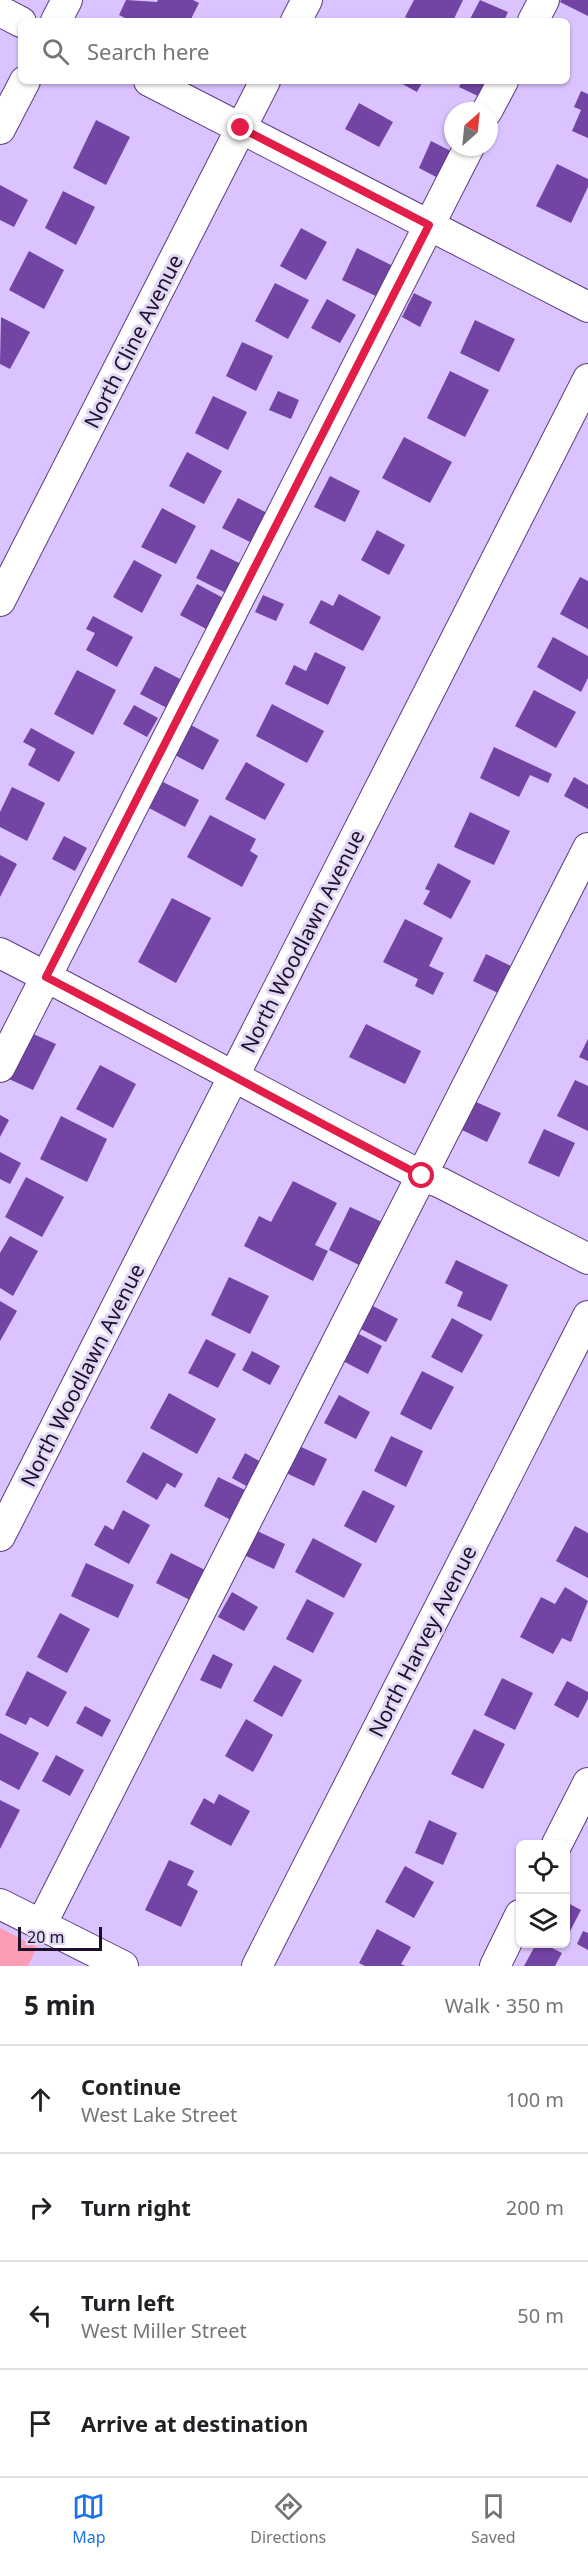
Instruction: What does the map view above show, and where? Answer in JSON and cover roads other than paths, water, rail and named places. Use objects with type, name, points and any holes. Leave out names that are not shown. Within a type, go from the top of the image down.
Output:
[{"type":"street","points":[[58,18],[67,0]]},
{"type":"street","points":[[298,18],[307,0]]},
{"type":"street","points":[[535,18],[544,0]]},
{"type":"street","points":[[0,11],[18,20]]},
{"type":"street","points":[[0,129],[23,84]]},
{"type":"street","points":[[155,84],[588,308]]},
{"type":"street","name":"North Cline Avenue","points":[[1,596],[263,84]]},
{"type":"street","points":[[492,102],[501,84]]},
{"type":"street","points":[[0,1067],[464,156]]},
{"type":"street","name":"North Woodlawn Avenue","points":[[0,1536],[588,379]]},
{"type":"street","points":[[41,1925],[588,848]]},
{"type":"street","points":[[0,953],[202,1057],[233,1076],[422,1176],[441,1183],[588,1259]]},
{"type":"street","name":"North Harvey Avenue","points":[[257,1966],[588,1316]]},
{"type":"street","points":[[559,1840],[588,1783]]},
{"type":"street","points":[[0,1904],[123,1966]]},
{"type":"street","points":[[495,1966],[516,1924]]}]
